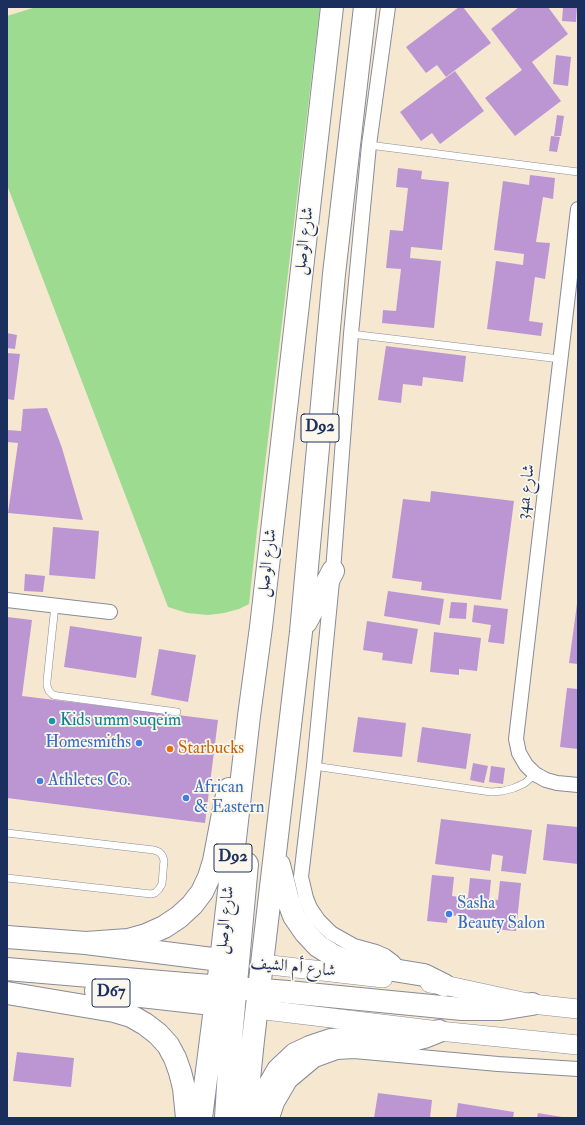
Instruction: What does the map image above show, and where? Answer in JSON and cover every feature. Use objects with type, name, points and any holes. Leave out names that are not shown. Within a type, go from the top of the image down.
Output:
[{"type":"main road","name":"شارع الوصل","points":[[201,1118],[226,997],[249,716],[261,627],[332,7]]},
{"type":"main road","name":"شارع الوصل","points":[[246,1118],[262,964],[301,632],[334,274],[365,7]]},
{"type":"main road","points":[[301,632],[332,571]]},
{"type":"main road","points":[[230,962],[256,766],[256,749],[249,716]]},
{"type":"main road","points":[[86,944],[128,940],[146,935],[169,924],[192,905],[210,878],[225,803],[237,770],[245,755]]},
{"type":"main road","points":[[276,850],[282,879],[294,916],[305,932],[318,946],[334,956],[351,963],[424,975],[444,985]]},
{"type":"main road","name":"شارع أم الشيف","points":[[7,937],[86,944],[230,962],[262,964],[444,985],[532,1004],[578,1009]]},
{"type":"main road","points":[[7,969],[226,997],[226,1118]]},
{"type":"main road","name":"D67","points":[[7,982],[258,1000],[439,1031],[578,1045]]},
{"type":"main road","points":[[258,1000],[288,992],[462,1009],[501,1008],[532,1004]]},
{"type":"main road","points":[[7,993],[114,1011],[131,1016],[145,1024],[158,1034],[168,1045],[175,1058],[184,1088],[187,1118]]},
{"type":"main road","points":[[258,1118],[267,1089],[278,1070],[295,1054],[310,1046],[331,1040],[353,1038],[405,1041],[424,1037],[439,1031]]},
{"type":"street","points":[[388,7],[369,145],[314,766],[301,877],[310,908],[318,920],[331,933],[354,946],[385,956],[402,972]]},
{"type":"street","name":"34a شارع","points":[[535,774],[519,753],[516,739],[578,209]]},
{"type":"street","points":[[7,600],[110,612]]},
{"type":"street","points":[[535,774],[546,780],[557,783],[578,785]]},
{"type":"street","points":[[272,1118],[277,1103],[290,1080],[315,1060],[337,1052],[354,1051],[498,1064],[578,1068]]},
{"type":"lane","points":[[369,145],[578,172]]},
{"type":"lane","points":[[352,334],[560,359]]},
{"type":"lane","points":[[55,605],[47,681],[49,691],[53,695],[177,712]]},
{"type":"lane","points":[[314,766],[491,792],[514,788],[525,783],[535,774]]},
{"type":"lane","points":[[7,833],[154,850],[162,855],[164,860],[162,884],[155,893],[151,894],[7,878]]},
{"type":"green space","points":[[36,7],[320,7],[249,604],[239,609],[208,615],[187,613],[168,607],[7,185],[7,16]]},
{"type":"building","points":[[459,7],[463,7],[491,43],[446,77],[437,65],[426,73],[406,47]]},
{"type":"building","points":[[519,7],[548,7],[568,34],[532,62],[561,101],[515,136],[485,98],[522,70],[491,29]]},
{"type":"building","points":[[563,7],[577,7],[576,22],[562,21]]},
{"type":"building","points":[[556,55],[571,57],[568,86],[553,84]]},
{"type":"building","points":[[455,71],[484,111],[440,144],[432,133],[421,141],[400,112]]},
{"type":"building","points":[[557,115],[564,116],[561,136],[554,136]]},
{"type":"building","points":[[551,136],[560,137],[557,152],[549,151]]},
{"type":"building","points":[[398,168],[422,171],[421,179],[449,182],[442,250],[411,247],[410,258],[441,261],[434,328],[382,323],[383,310],[396,311],[401,269],[386,268],[390,230],[403,231],[408,188],[396,187]]},
{"type":"building","points":[[530,175],[555,178],[553,199],[543,197],[536,242],[550,243],[545,279],[535,277],[529,321],[543,323],[541,336],[487,329],[496,261],[523,265],[524,254],[494,250],[503,181],[529,185]]},
{"type":"building","points":[[7,333],[17,335],[15,349],[7,348]]},
{"type":"building","points":[[386,346],[466,356],[463,382],[423,377],[422,386],[403,384],[401,403],[378,400]]},
{"type":"building","points":[[7,353],[20,354],[14,400],[7,399]]},
{"type":"building","points":[[47,408],[62,448],[83,520],[8,513],[18,443],[7,442],[7,430],[21,431],[23,409]]},
{"type":"building","points":[[431,491],[514,501],[501,600],[421,590],[422,582],[392,578],[403,499],[430,502]]},
{"type":"building","points":[[53,527],[99,531],[95,579],[49,575]]},
{"type":"building","points":[[25,574],[45,576],[43,592],[24,591]]},
{"type":"building","points":[[388,591],[444,599],[440,625],[384,616]]},
{"type":"building","points":[[451,602],[467,603],[466,619],[449,618]]},
{"type":"building","points":[[578,604],[578,664],[569,663]]},
{"type":"building","points":[[474,605],[508,609],[504,644],[488,642],[491,625],[472,622]]},
{"type":"building","points":[[7,617],[32,620],[22,696],[218,720],[205,823],[7,798]]},
{"type":"building","points":[[367,621],[418,629],[412,664],[382,660],[383,653],[363,650]]},
{"type":"building","points":[[70,626],[142,637],[136,678],[64,667]]},
{"type":"building","points":[[434,632],[481,638],[477,671],[459,669],[459,675],[430,672]]},
{"type":"building","points":[[159,649],[196,655],[188,702],[151,695]]},
{"type":"building","points":[[567,688],[578,689],[578,749],[560,747]]},
{"type":"building","points":[[358,717],[406,723],[402,757],[353,752]]},
{"type":"building","points":[[422,727],[471,734],[466,769],[417,762]]},
{"type":"building","points":[[473,763],[488,766],[484,783],[470,780]]},
{"type":"building","points":[[491,766],[505,768],[503,784],[489,782]]},
{"type":"building","points":[[441,819],[532,830],[526,874],[501,871],[503,856],[492,854],[490,871],[435,864]]},
{"type":"building","points":[[547,824],[578,827],[578,864],[543,860]]},
{"type":"building","points":[[432,875],[454,877],[452,896],[468,898],[470,878],[491,880],[489,899],[498,900],[500,881],[521,883],[516,931],[469,927],[470,917],[448,915],[447,923],[427,921]]},
{"type":"building","points":[[17,1052],[74,1058],[71,1087],[13,1081]]},
{"type":"building","points":[[378,1093],[432,1100],[430,1118],[374,1118]]},
{"type":"building","points":[[458,1103],[514,1112],[513,1118],[456,1118]]},
{"type":"building","points":[[538,1113],[562,1117],[562,1118],[537,1118]]},
{"type":"place","name":"Kids umm suqeim","points":[[52,721]]},
{"type":"place","name":"Homesmiths","points":[[139,743]]},
{"type":"place","name":"Starbucks","points":[[170,749]]},
{"type":"place","name":"Athletes Co.","points":[[40,781]]},
{"type":"place","name":"African & Eastern","points":[[186,798]]},
{"type":"place","name":"Sasha Beauty Salon","points":[[449,914]]}]
